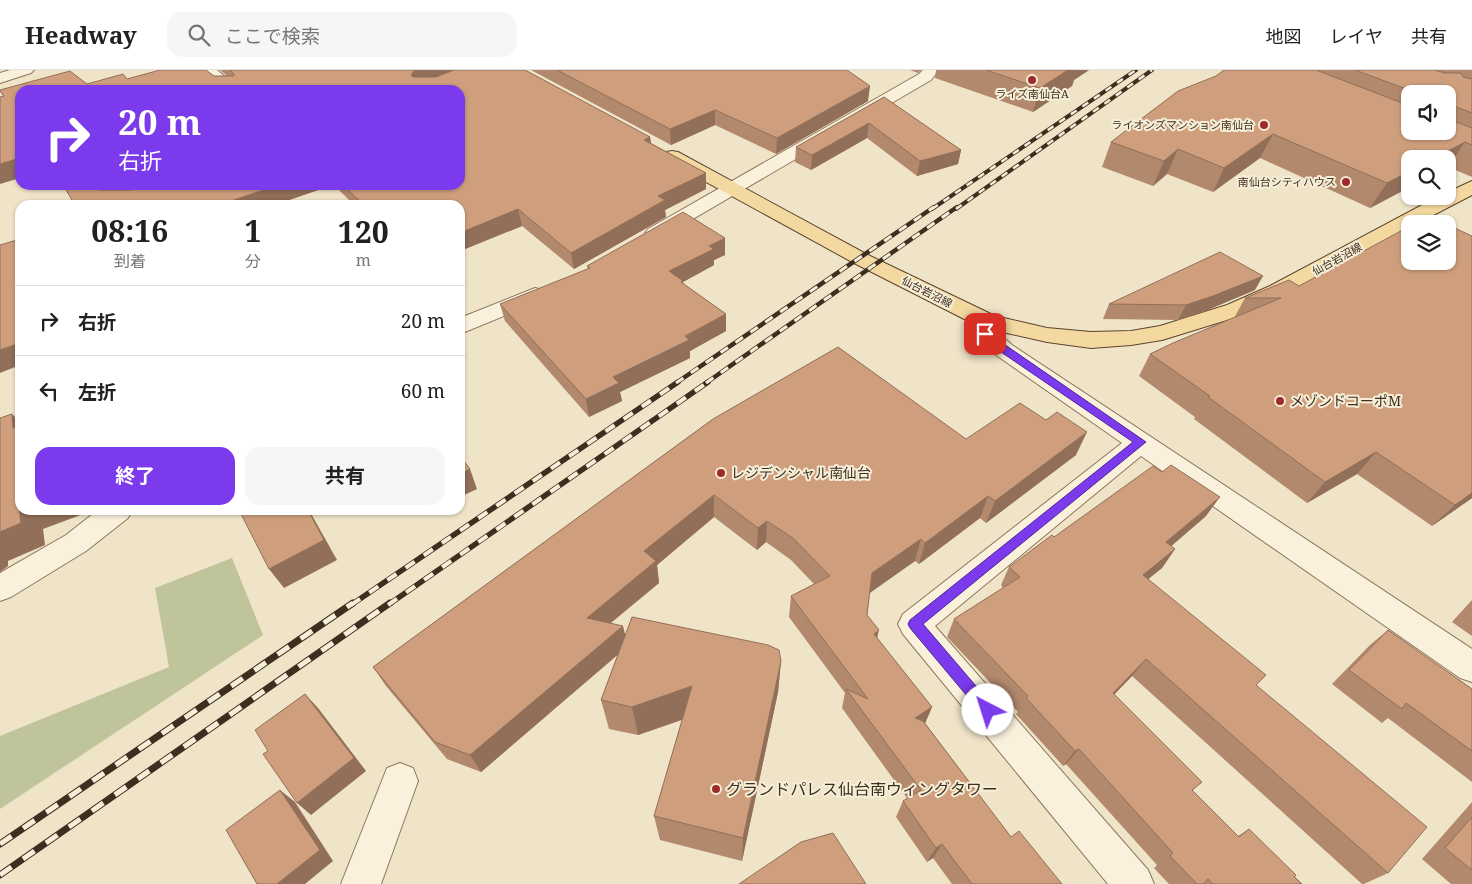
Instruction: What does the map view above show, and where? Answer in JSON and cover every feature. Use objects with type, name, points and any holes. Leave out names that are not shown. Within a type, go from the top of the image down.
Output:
[{"type":"main road","name":"仙台岩沼線","points":[[656,147],[861,259],[988,322],[1047,335],[1091,340],[1131,338],[1162,333],[1220,316],[1278,291],[1395,227],[1472,188]]},
{"type":"street","points":[[0,78],[26,70]]},
{"type":"street","points":[[208,70],[226,85]]},
{"type":"street","points":[[642,241],[925,77],[932,70]]},
{"type":"street","points":[[465,325],[549,290]]},
{"type":"street","points":[[988,322],[985,334],[1004,350],[1472,667]]},
{"type":"street","points":[[1134,884],[914,624],[1141,442]]},
{"type":"street","points":[[0,588],[76,543],[112,515]]},
{"type":"street","points":[[360,884],[400,781]]},
{"type":"green space","points":[[232,558],[263,635],[0,809],[0,736],[169,667],[155,588]]},
{"type":"building","points":[[160,70],[206,70],[214,76],[234,76],[230,70],[415,70],[411,75],[413,77],[436,77],[454,70],[525,70],[650,137],[644,140],[706,173],[658,196],[665,200],[571,253],[518,209],[465,231],[465,200],[359,200],[348,190],[465,190],[465,85],[18,85],[70,71],[87,84],[123,74],[127,79]]},
{"type":"building","points":[[557,70],[847,70],[870,86],[777,138],[715,110],[670,129]]},
{"type":"building","points":[[986,70],[1068,70],[1040,88]]},
{"type":"building","points":[[1224,70],[1316,70],[1401,103],[1401,140],[1456,140],[1456,122],[1472,128],[1472,145],[1465,142],[1450,150],[1401,150],[1401,176],[1387,183],[1273,134],[1224,168],[1178,149],[1164,161],[1111,142],[1178,91],[1216,76]]},
{"type":"building","points":[[1355,70],[1434,70],[1445,73],[1461,73],[1463,77],[1472,79],[1472,113],[1456,107],[1456,85],[1401,85],[1401,87]]},
{"type":"building","points":[[15,86],[15,160],[0,164],[0,97],[4,96],[0,90]]},
{"type":"building","points":[[884,97],[961,150],[920,161],[869,123],[812,155],[796,147]]},
{"type":"building","points":[[66,190],[263,190],[234,200],[72,200]]},
{"type":"building","points":[[683,212],[725,238],[709,246],[714,249],[669,271],[683,281],[681,282],[726,314],[685,336],[689,340],[613,377],[619,383],[586,399],[500,304],[590,268],[587,266]]},
{"type":"building","points":[[1456,229],[1472,236],[1472,493],[1455,505],[1376,452],[1325,482],[1208,397],[1210,396],[1150,354],[1281,298],[1245,298],[1289,280],[1299,286],[1401,231],[1401,270],[1456,270]]},
{"type":"building","points":[[15,240],[15,345],[0,350],[0,245]]},
{"type":"building","points":[[1220,252],[1263,276],[1186,305],[1109,304]]},
{"type":"building","points":[[838,347],[966,439],[1020,403],[1046,420],[1057,412],[1087,432],[995,501],[988,496],[925,543],[921,539],[872,573],[867,615],[879,630],[874,634],[932,707],[915,718],[923,721],[1011,837],[1019,831],[1062,884],[972,884],[942,844],[936,848],[903,801],[921,790],[846,689],[868,699],[791,596],[830,576],[793,538],[767,521],[758,528],[714,495],[644,551],[656,561],[587,618],[623,626],[470,755],[435,742],[373,667],[713,419]]},
{"type":"building","points":[[12,414],[13,428],[15,427],[15,515],[20,515],[21,523],[0,532],[0,418]]},
{"type":"building","points":[[465,462],[470,469],[465,472]]},
{"type":"building","points":[[1171,465],[1220,497],[1166,542],[1175,549],[1143,575],[1266,675],[1256,685],[1427,827],[1388,873],[1146,659],[1113,693],[1202,782],[1192,790],[1239,837],[1249,829],[1296,875],[1294,877],[1302,884],[1213,884],[1208,879],[1203,884],[1197,884],[1170,856],[1173,853],[1079,749],[1075,751],[1026,698],[1028,696],[954,619],[1020,577],[1009,567],[1052,535],[1054,537],[1153,466],[1162,472]]},
{"type":"building","points":[[242,515],[311,515],[324,540],[269,569]]},
{"type":"building","name":"グランドパレス仙台南ウィングタワー","points":[[632,617],[768,645],[779,650],[781,661],[743,838],[654,816],[692,686],[632,707],[601,700]]},
{"type":"building","points":[[1388,630],[1472,689],[1472,751],[1406,703],[1402,709],[1349,670]]},
{"type":"building","points":[[305,694],[354,758],[297,803],[263,754],[268,751],[255,730]]},
{"type":"building","points":[[280,790],[320,850],[277,884],[257,884],[226,830]]},
{"type":"building","points":[[1472,817],[1472,870],[1445,848]]},
{"type":"building","points":[[833,833],[866,884],[739,884],[801,842]]},
{"type":"railway","points":[[932,209],[1136,70]]},
{"type":"railway","points":[[956,209],[1152,70]]},
{"type":"railway","points":[[676,383],[934,207]]},
{"type":"railway","points":[[706,383],[957,207]]},
{"type":"railway","points":[[351,605],[678,382]]},
{"type":"railway","points":[[388,605],[708,382]]},
{"type":"railway","points":[[0,844],[353,603]]},
{"type":"railway","points":[[0,875],[390,603]]},
{"type":"place","name":"ライズ南仙台A","points":[[1032,80]]},
{"type":"place","name":"ライオンズマンション南仙台","points":[[1264,125]]},
{"type":"place","name":"南仙台シティハウス","points":[[1346,182]]},
{"type":"place","name":"メゾンドコーポM","points":[[1280,401]]},
{"type":"place","name":"レジデンシャル南仙台","points":[[721,473]]},
{"type":"place","name":"グランドパレス仙台南ウィングタワー","points":[[716,789]]},
{"type":"route","points":[[985,334],[1004,350],[1141,442],[914,624],[988,710]]}]
